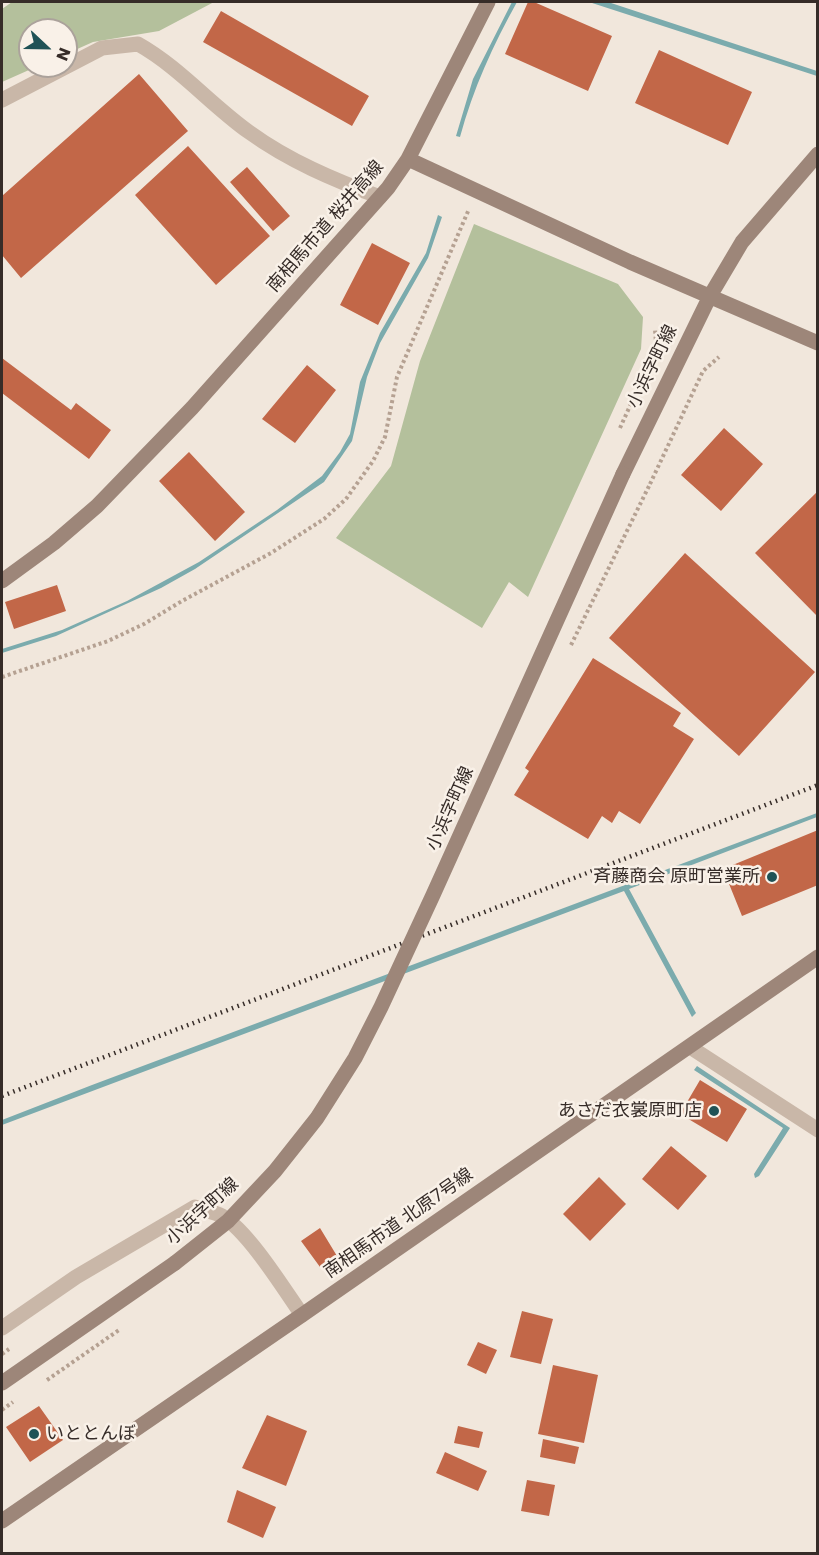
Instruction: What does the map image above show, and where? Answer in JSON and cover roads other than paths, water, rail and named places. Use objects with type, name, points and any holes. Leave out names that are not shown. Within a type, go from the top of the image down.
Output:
[{"type":"street","points":[[408,159],[488,2]]},
{"type":"street","points":[[2,100],[102,48],[138,44],[162,59],[240,124],[273,148],[301,164],[380,197]]},
{"type":"street","name":"小浜字町線","points":[[2,1383],[175,1263],[228,1221],[274,1171],[317,1118],[355,1058],[374,1022],[623,474],[710,296],[742,242],[818,154]]},
{"type":"street","name":"南相馬市道 桜井高線","points":[[2,581],[54,543],[97,506],[192,408],[380,197],[408,159],[647,270],[818,343]]},
{"type":"street","name":"南相馬市道 北原7号線","points":[[2,1521],[302,1316],[818,957]]},
{"type":"street","points":[[690,1047],[818,1130]]},
{"type":"street","points":[[2,1328],[76,1277],[195,1207],[221,1215],[234,1225],[302,1316]]},
{"type":"water","points":[[512,2],[517,2],[484,68],[460,137],[456,136],[473,79]]},
{"type":"water","points":[[589,2],[608,2],[817,71],[817,76]]},
{"type":"water","points":[[438,215],[442,217],[428,258],[380,343],[367,377],[352,441],[324,482],[195,569],[161,588],[56,636],[2,653],[2,649],[62,630],[127,601],[199,562],[277,510],[322,476],[350,434],[360,382],[380,333],[426,253]]},
{"type":"water","points":[[817,813],[817,817],[629,889],[696,1013],[692,1017],[624,891],[2,1125],[2,1120],[92,1085]]},
{"type":"water","points":[[697,1066],[790,1128],[759,1176],[755,1178],[754,1174],[783,1128],[694,1070]]},
{"type":"railway","points":[[2,1096],[818,785]]},
{"type":"place","name":"斉藤商会 原町営業所","points":[[772,877]]},
{"type":"place","name":"あさだ衣裳原町店","points":[[714,1111]]},
{"type":"place","name":"いととんぼ","points":[[34,1434]]}]
